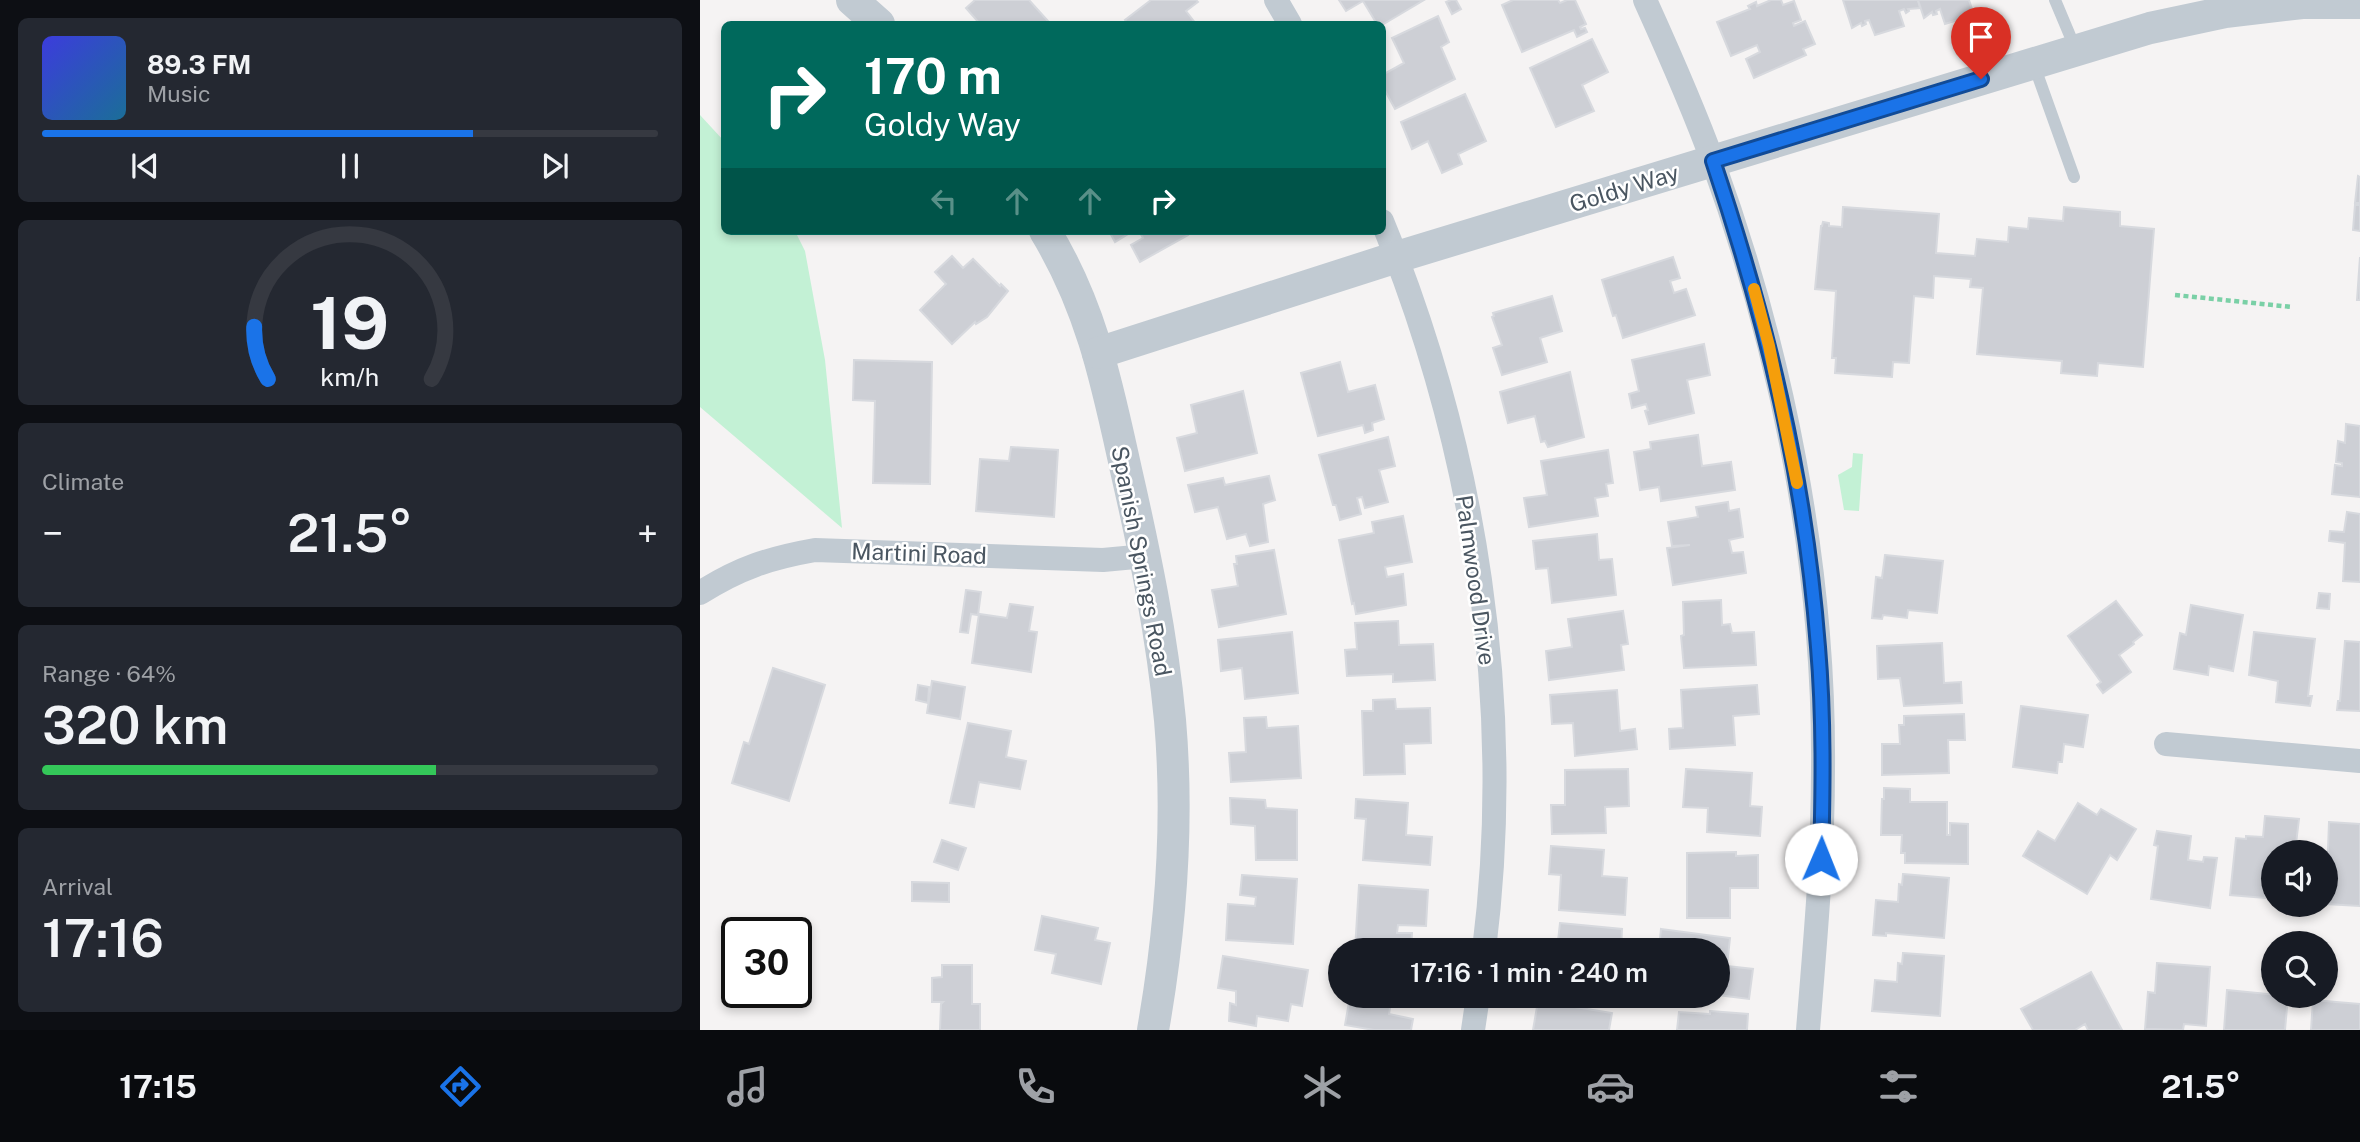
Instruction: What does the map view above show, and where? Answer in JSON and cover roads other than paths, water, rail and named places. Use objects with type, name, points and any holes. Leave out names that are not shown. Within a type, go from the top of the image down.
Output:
[{"type":"street","points":[[852,0],[876,21]]},
{"type":"street","points":[[1276,0],[1288,21]]},
{"type":"street","points":[[1645,0],[1713,161],[1743,252],[1769,346],[1807,537],[1818,648],[1824,768],[1821,882],[1808,1030]]},
{"type":"street","name":"Goldy Way","points":[[1098,353],[1397,257],[2150,28],[2225,12],[2302,4],[2360,3]]},
{"type":"street","name":"Palmwood Drive","points":[[1386,231],[1425,336],[1453,436],[1472,530],[1486,626],[1493,727],[1494,829],[1485,938]]},
{"type":"street","name":"Spanish Springs Road","points":[[1047,235],[1070,274],[1098,353],[1146,556],[1161,650],[1170,720],[1172,889],[1153,1030]]},
{"type":"street","name":"Martini Road","points":[[700,593],[731,573],[777,557],[815,550],[1102,560],[1146,556]]},
{"type":"street","points":[[2166,744],[2360,761]]},
{"type":"street","points":[[1473,1030],[1476,1008]]},
{"type":"lane","points":[[2055,0],[2076,50]]},
{"type":"lane","points":[[2033,63],[2074,177]]}]
